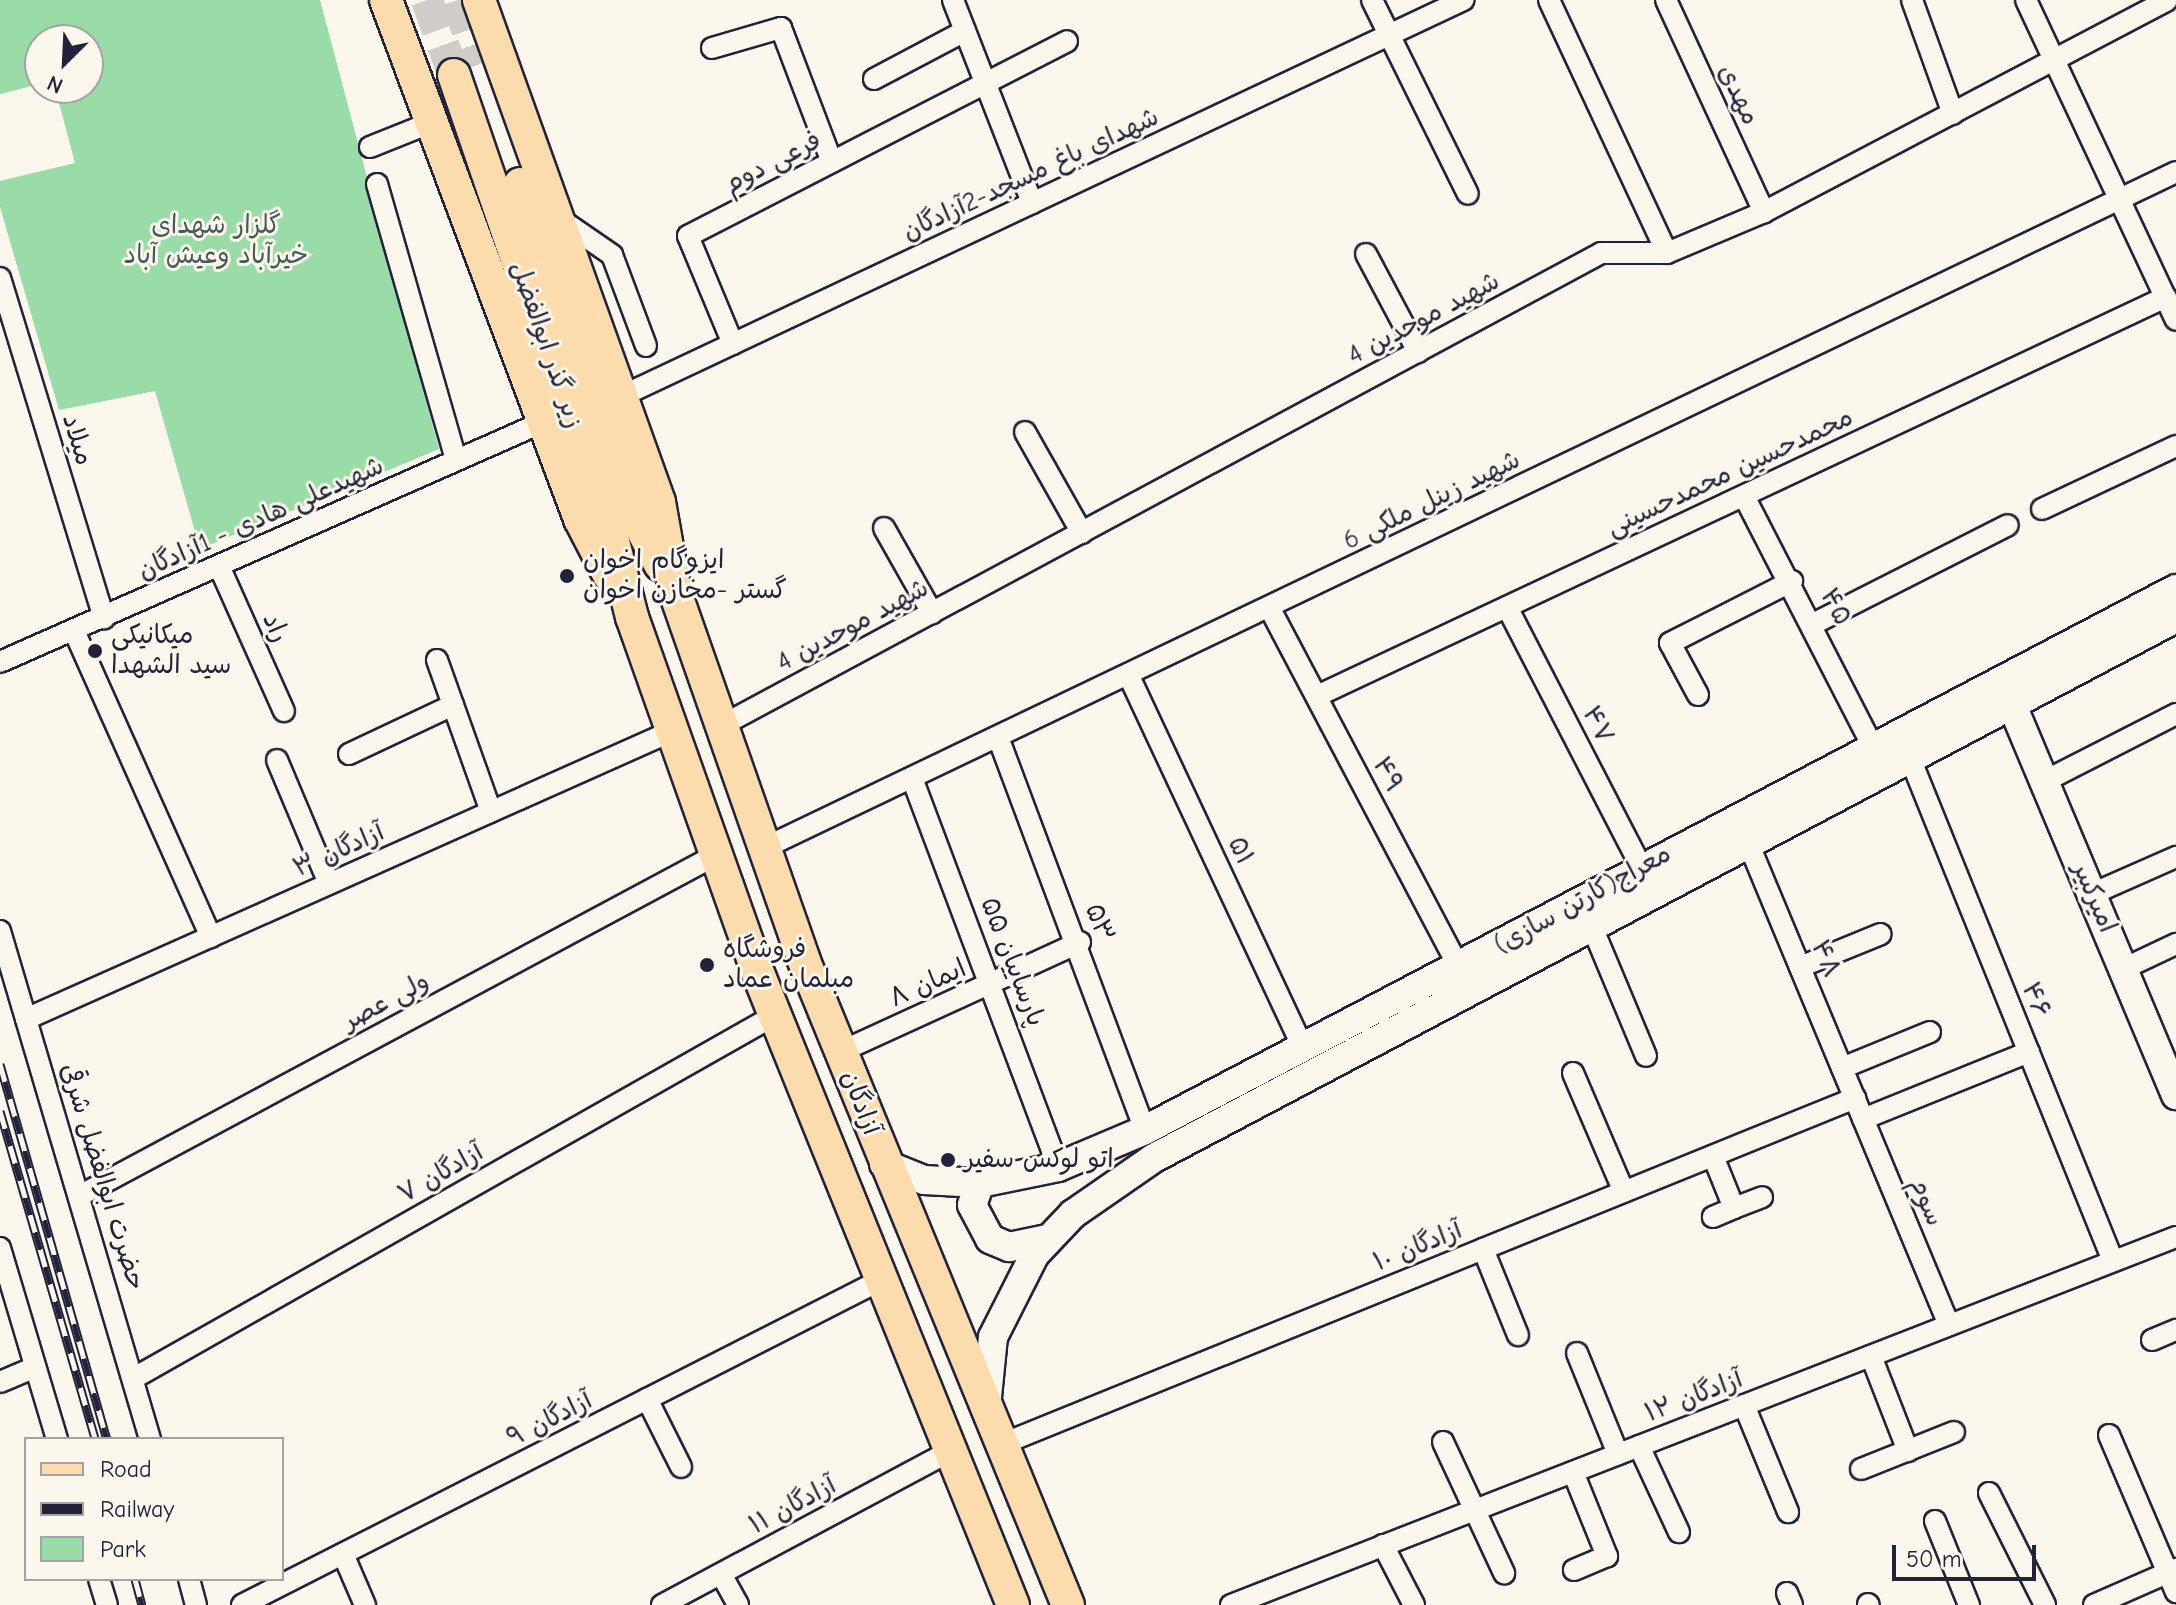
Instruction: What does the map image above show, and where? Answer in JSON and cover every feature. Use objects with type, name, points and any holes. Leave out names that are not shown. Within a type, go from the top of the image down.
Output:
[{"type":"main road","points":[[386,0],[435,121],[580,519],[632,617]]},
{"type":"main road","points":[[479,0],[659,502],[675,592]]},
{"type":"main road","name":"زیر گذر ابوالفضل","points":[[632,617],[611,533],[466,69],[637,519],[675,592]]},
{"type":"main road","name":"آزادگان","points":[[675,592],[719,727],[840,1052],[1068,1605]]},
{"type":"main road","name":"آزادگان","points":[[632,617],[775,1015],[1013,1605]]},
{"type":"street","points":[[953,0],[1032,203]]},
{"type":"street","points":[[1372,0],[1468,194]]},
{"type":"street","name":"شهدای‌ باغ مسجد-2آزادگان","points":[[622,396],[1463,0]]},
{"type":"street","points":[[1549,0],[1667,253]]},
{"type":"street","name":"مهدی","points":[[1666,0],[1764,212]]},
{"type":"street","points":[[1912,0],[1953,114]]},
{"type":"street","points":[[2026,0],[2176,320]]},
{"type":"street","points":[[2167,0],[2176,18]]},
{"type":"street","name":"4 شهید موحدین","points":[[719,727],[1601,253],[1667,253],[1764,212],[2167,0]]},
{"type":"street","points":[[712,48],[781,28],[832,162]]},
{"type":"street","points":[[874,79],[965,31]]},
{"type":"street","name":"فرعی دوم","points":[[733,344],[688,236],[1067,41]]},
{"type":"street","points":[[370,147],[435,121]]},
{"type":"street","name":"6 شهید زینل ملکی","points":[[764,848],[2176,172]]},
{"type":"street","points":[[377,184],[456,460]]},
{"type":"street","points":[[555,216],[612,255],[646,346]]},
{"type":"street","points":[[1366,254],[1418,352]]},
{"type":"street","name":"میلاد","points":[[0,278],[104,618]]},
{"type":"street","name":"محمدحسین محمدحسینی","points":[[1317,696],[2166,297]]},
{"type":"street","points":[[601,336],[636,320]]},
{"type":"street","name":"شهیدعلی هادی - 1آزادگان","points":[[0,662],[75,633],[543,422]]},
{"type":"street","points":[[1025,432],[1082,533]]},
{"type":"street","points":[[2042,509],[2176,446]]},
{"type":"street","name":"۴۵","points":[[1744,496],[1815,623],[1873,747]]},
{"type":"street","points":[[1815,623],[2008,525]]},
{"type":"street","points":[[884,528],[932,613]]},
{"type":"street","name":"راد","points":[[219,566],[284,711]]},
{"type":"street","points":[[1698,695],[1670,643],[1792,581]]},
{"type":"street","name":"معراج(کارتن سازی)","points":[[1046,1239],[1154,1158],[1590,922],[1910,758],[2006,690],[2176,589]]},
{"type":"street","name":"۴۹","points":[[1269,607],[1459,967]]},
{"type":"street","name":"۴۷","points":[[1507,607],[1641,867]]},
{"type":"street","name":"معراج(کارتن سازی)","points":[[884,1164],[924,1180],[980,1183],[1058,1167],[1145,1130],[1304,1049],[1641,867],[1873,747],[2176,618]]},
{"type":"street","points":[[75,633],[211,937]]},
{"type":"street","points":[[437,660],[491,812]]},
{"type":"street","name":"۵۱","points":[[1128,674],[1304,1049]]},
{"type":"street","name":"امیرکبیر","points":[[2006,690],[2176,1095]]},
{"type":"street","points":[[349,754],[453,705]]},
{"type":"street","points":[[2045,781],[2176,714]]},
{"type":"street","name":"۳ آزادگان","points":[[26,1019],[672,731]]},
{"type":"street","name":"۵۳","points":[[998,737],[1080,942],[1145,1130]]},
{"type":"street","name":"۴۶","points":[[1910,758],[2113,1261]]},
{"type":"street","points":[[277,760],[329,884]]},
{"type":"street","name":"پارساییان ۵۵","points":[[912,778],[994,983],[1058,1167]]},
{"type":"street","name":"۴۸","points":[[1747,840],[1855,1098]]},
{"type":"street","name":"ولی عصر","points":[[81,1195],[716,855]]},
{"type":"street","points":[[2092,894],[2176,857]]},
{"type":"street","points":[[1590,922],[1646,1056]]},
{"type":"street","name":"حضرت ابوالفضل شرقی","points":[[0,931],[81,1195],[149,1437]]},
{"type":"street","points":[[1800,967],[1881,934]]},
{"type":"street","name":"۸ ایمان","points":[[840,1052],[1080,942]]},
{"type":"street","points":[[2123,969],[2176,944]]},
{"type":"street","name":"۷ آزادگان","points":[[134,1378],[775,1015]]},
{"type":"street","points":[[1842,1068],[1930,1032]]},
{"type":"street","points":[[1863,1119],[2029,1052]]},
{"type":"street","points":[[1573,1073],[1624,1192]]},
{"type":"street","name":"سوم","points":[[1855,1098],[1949,1325]]},
{"type":"street","name":"۱۰ آزادگان","points":[[1000,1445],[1855,1098]]},
{"type":"street","points":[[1713,1156],[1734,1208]]},
{"type":"street","points":[[980,1183],[972,1205],[990,1239],[1009,1247],[1046,1239]]},
{"type":"street","points":[[1713,1217],[1762,1197]]},
{"type":"street","name":"۱۲ آزادگان","points":[[1231,1605],[1260,1600],[1383,1545],[2176,1237]]},
{"type":"street","points":[[986,1411],[993,1337],[1008,1296],[1046,1239]]},
{"type":"street","points":[[0,1248],[56,1437]]},
{"type":"street","points":[[1483,1249],[1518,1335]]},
{"type":"street","name":"۹ آزادگان","points":[[242,1605],[881,1280]]},
{"type":"street","points":[[2152,1340],[2176,1330]]},
{"type":"street","points":[[1577,1353],[1618,1454]]},
{"type":"street","points":[[1871,1356],[1908,1451]]},
{"type":"street","points":[[0,1382],[35,1367]]},
{"type":"street","points":[[647,1399],[681,1467]]},
{"type":"street","points":[[1744,1405],[1788,1512]]},
{"type":"street","points":[[1861,1469],[1954,1432]]},
{"type":"street","points":[[2109,1435],[2172,1571],[2176,1592]]},
{"type":"street","points":[[1443,1442],[1504,1573]]},
{"type":"street","points":[[1639,1446],[1679,1532]]},
{"type":"street","name":"۱۱ آزادگان","points":[[662,1605],[949,1452]]},
{"type":"street","points":[[1573,1472],[1612,1553],[1574,1570]]},
{"type":"street","points":[[1989,1493],[2045,1605]]},
{"type":"street","points":[[1935,1521],[1969,1605]]},
{"type":"street","points":[[1383,1545],[1414,1605]]},
{"type":"street","points":[[343,1554],[365,1605]]},
{"type":"street","points":[[2094,1605],[2172,1571]]},
{"type":"street","points":[[721,1574],[738,1605]]},
{"type":"street","points":[[100,1581],[107,1605]]},
{"type":"street","points":[[190,1581],[196,1605]]},
{"type":"green space","name":"گلزار شهدای خیرآباد وعیش آباد","points":[[0,0],[320,0],[439,449],[200,549],[155,391],[59,410],[0,207],[0,181],[75,163],[59,104],[104,104],[104,24],[24,24],[24,88],[0,94]]},
{"type":"tunnel","points":[[427,0],[454,75]]},
{"type":"tunnel","points":[[457,0],[479,64]]},
{"type":"railway","points":[[0,1064],[106,1437]]},
{"type":"railway","points":[[0,1111],[94,1437]]},
{"type":"railway","points":[[136,1581],[142,1605]]},
{"type":"place","name":"ایزوگام اخوان گستر -مخازن اخوان","points":[[567,576]]},
{"type":"place","name":"میکانیکی سید الشهدا","points":[[95,651]]},
{"type":"place","name":"فروشگاه مبلمان عماد","points":[[707,965]]},
{"type":"place","name":"اتو لوکس سفیر","points":[[948,1160]]}]
